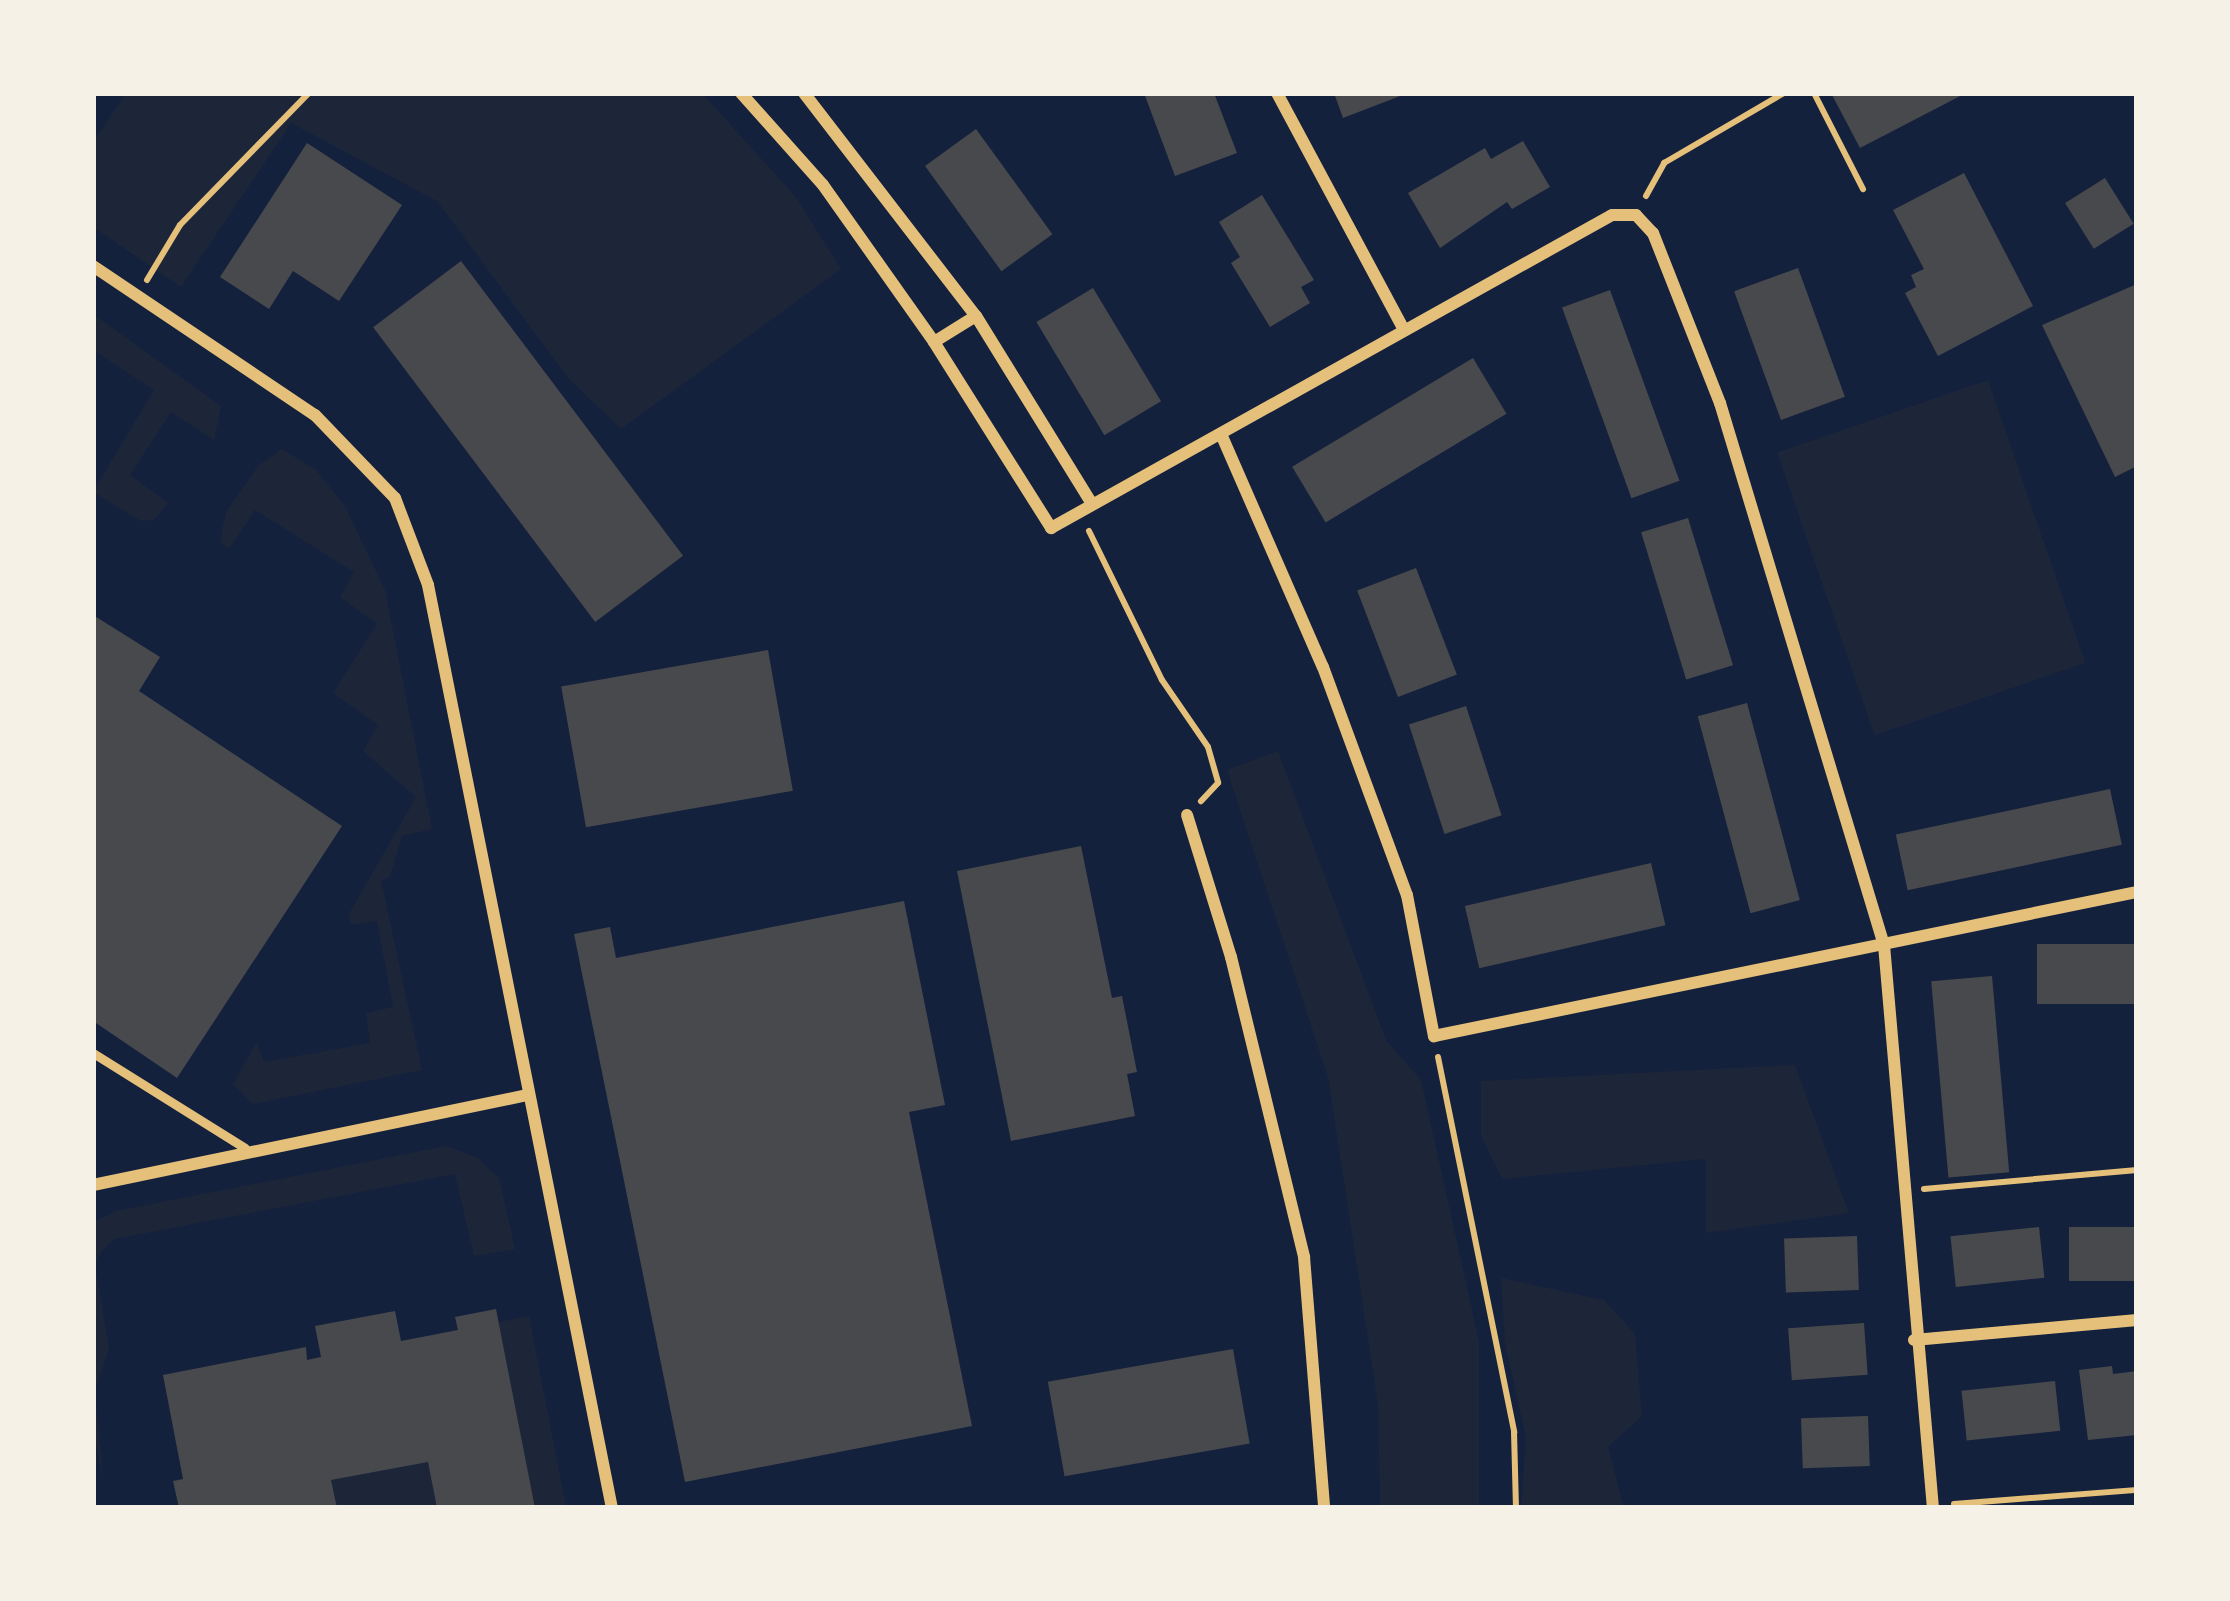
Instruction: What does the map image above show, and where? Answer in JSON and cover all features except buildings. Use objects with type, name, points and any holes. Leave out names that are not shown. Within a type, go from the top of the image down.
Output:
[{"type":"street","points":[[741,93],[823,185],[934,342],[1051,528],[1612,214],[1636,215],[1652,233],[1720,403],[1884,945],[1914,1340],[1933,1508]]},
{"type":"street","points":[[804,93],[976,316],[1092,504]]},
{"type":"street","points":[[1276,93],[1404,330]]},
{"type":"street","points":[[93,266],[315,415],[395,498],[428,585],[612,1508]]},
{"type":"street","points":[[934,342],[976,316]]},
{"type":"street","points":[[1221,434],[1323,667],[1406,895],[1434,1036],[2137,892]]},
{"type":"street","points":[[1187,814],[1231,957],[1304,1257],[1324,1508]]},
{"type":"street","points":[[93,1185],[245,1148],[528,1095]]},
{"type":"street","points":[[1914,1340],[2137,1320]]},
{"type":"lane","points":[[93,1053],[245,1148]]},
{"type":"path","points":[[138,296],[180,225],[309,93]]},
{"type":"path","points":[[1636,215],[1664,163],[1784,93]]},
{"type":"path","points":[[1814,93],[1863,189]]},
{"type":"path","points":[[1078,512],[1162,680],[1208,747],[1218,783],[1187,814]]},
{"type":"path","points":[[1434,1036],[1514,1432],[1516,1508]]},
{"type":"path","points":[[1902,1190],[2137,1169]]},
{"type":"path","points":[[1929,1473],[1953,1504],[2137,1490]]},
{"type":"shaded area","points":[[126,93],[702,93],[795,196],[841,269],[621,429],[569,379],[437,201],[291,123],[181,287],[93,227],[93,142]]},
{"type":"shaded area","points":[[93,314],[221,406],[214,440],[171,412],[130,475],[168,503],[154,520],[141,521],[93,492],[154,390],[93,350]]},
{"type":"shaded area","points":[[1988,380],[2085,663],[1874,735],[1777,453]]},
{"type":"shaded area","points":[[282,449],[316,470],[345,506],[385,590],[432,829],[402,836],[390,877],[381,880],[422,1070],[253,1104],[233,1084],[257,1042],[264,1062],[370,1043],[366,1013],[393,1007],[377,921],[351,925],[349,914],[416,797],[363,751],[378,725],[333,693],[377,624],[340,597],[354,572],[255,510],[229,549],[220,542],[226,512],[258,466]]},
{"type":"shaded area","points":[[1278,751],[1386,1040],[1421,1080],[1479,1342],[1479,1508],[1380,1508],[1378,1404],[1328,1077],[1227,770]]},
{"type":"shaded area","points":[[1795,1065],[1849,1213],[1706,1233],[1706,1159],[1502,1179],[1481,1136],[1481,1081]]},
{"type":"shaded area","points":[[447,1146],[478,1158],[499,1178],[515,1249],[474,1256],[455,1174],[114,1239],[95,1265],[109,1349],[95,1390],[104,1486],[93,1428],[93,1222],[116,1211]]},
{"type":"shaded area","points":[[1501,1278],[1604,1300],[1635,1334],[1642,1416],[1608,1447],[1624,1508],[1521,1508],[1526,1437],[1505,1344]]},
{"type":"shaded area","points":[[529,1316],[566,1508],[535,1508],[499,1322]]},
{"type":"shaded area","points":[[428,1462],[437,1508],[337,1508],[331,1480]]}]
